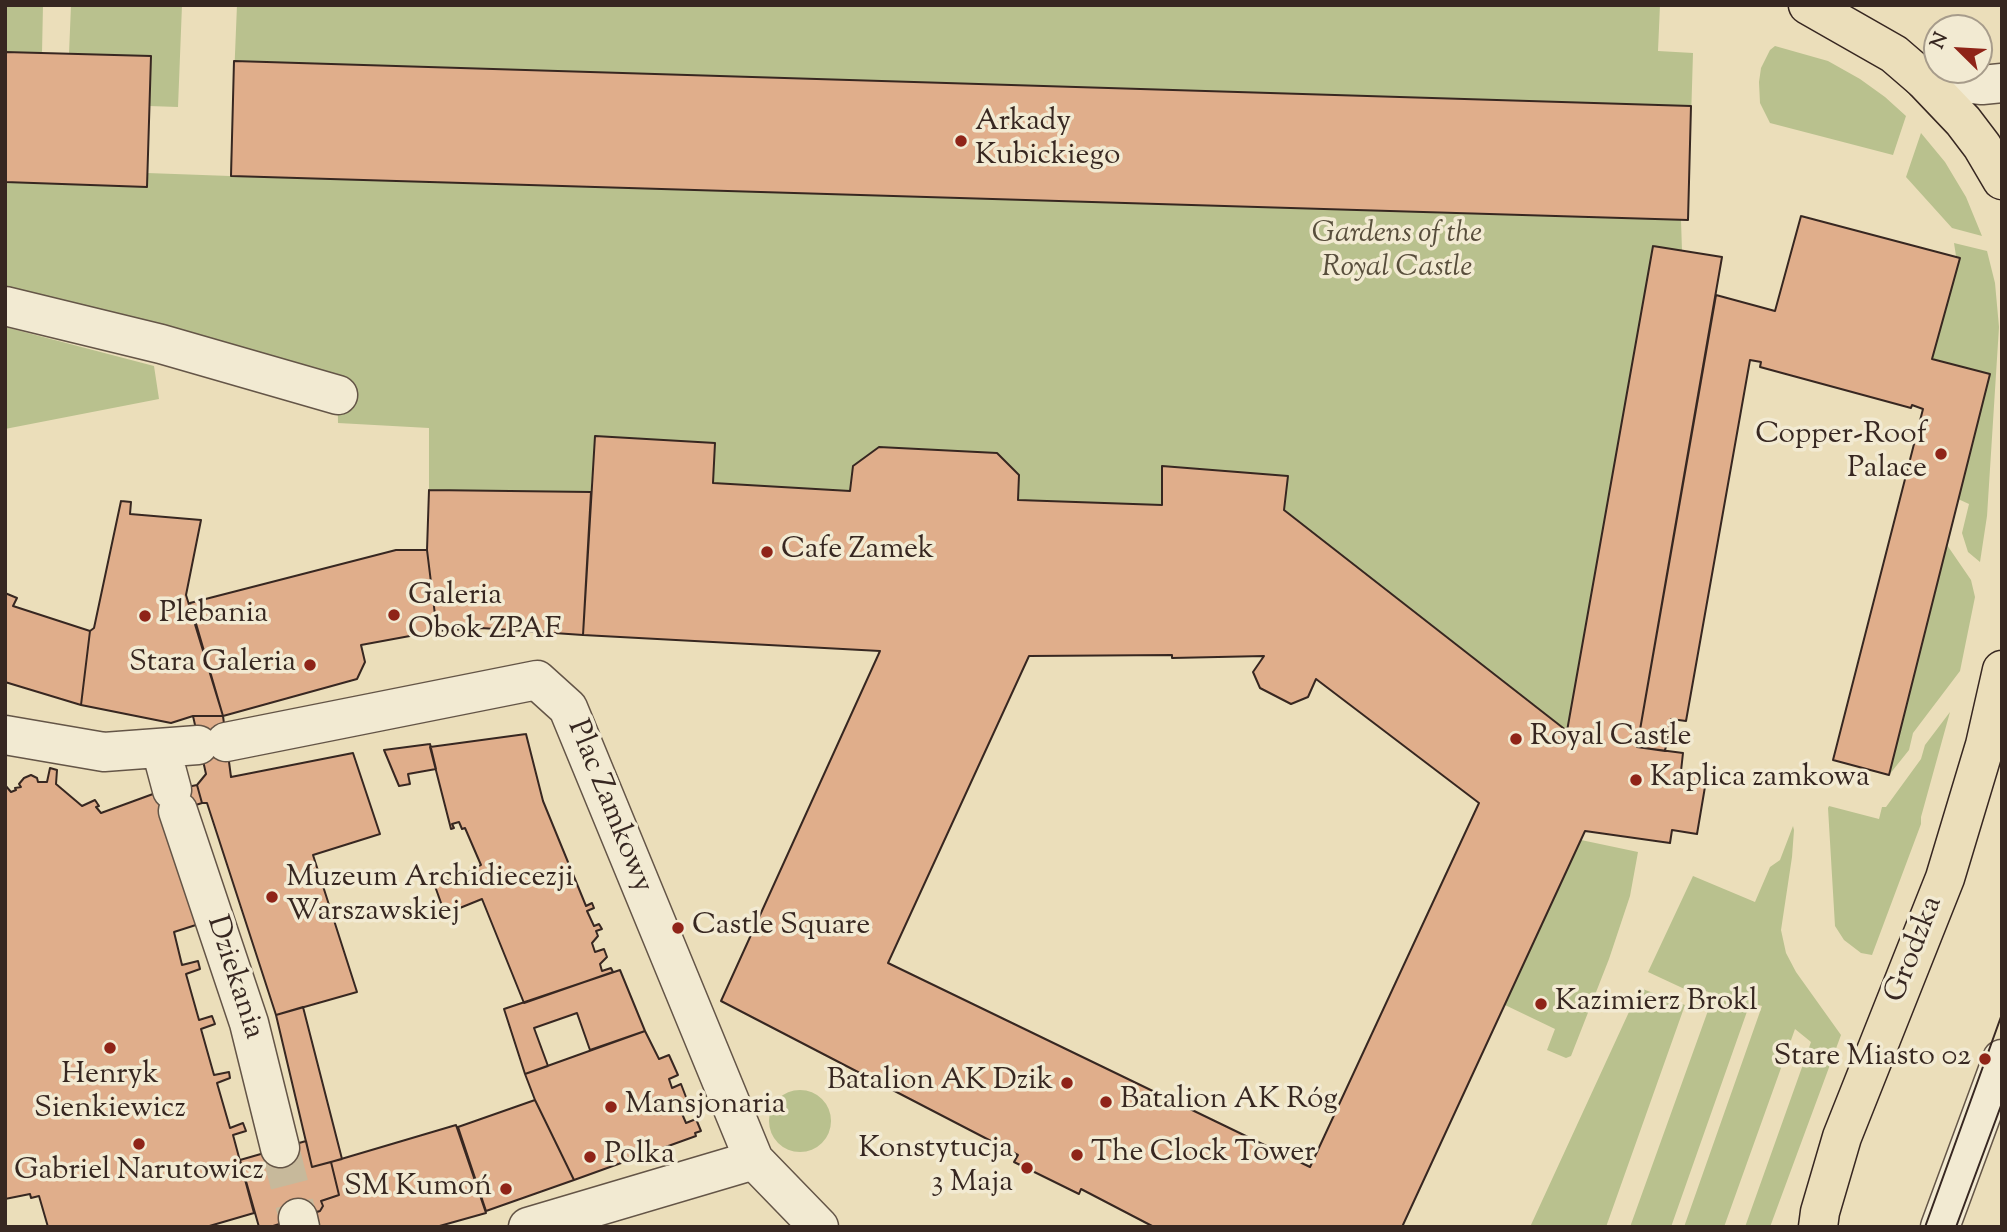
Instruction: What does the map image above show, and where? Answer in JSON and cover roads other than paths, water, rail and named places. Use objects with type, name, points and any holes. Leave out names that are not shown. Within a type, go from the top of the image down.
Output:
[{"type":"main road","points":[[1808,5],[1894,54],[1923,79]]},
{"type":"main road","points":[[1928,84],[1963,121],[2002,180]]},
{"type":"main road","name":"Grodzka","points":[[1818,1227],[1842,1137],[1945,878],[1984,745],[2002,670]]},
{"type":"street","points":[[1972,84],[1992,84]]},
{"type":"street","points":[[5,306],[161,344],[338,395]]},
{"type":"street","name":"Plac Zamkowy","points":[[160,749],[212,743],[537,680],[568,708],[754,1160],[819,1227]]},
{"type":"street","points":[[5,735],[104,752],[160,749]]},
{"type":"street","points":[[5,756],[48,743]]},
{"type":"street","name":"Dziekania","points":[[160,749],[249,1023],[281,1148]]},
{"type":"street","points":[[1940,1227],[2002,1059]]},
{"type":"street","points":[[528,1227],[754,1160]]},
{"type":"tunnel","points":[[280,1148],[298,1218]]},
{"type":"tram line","points":[[1925,1227],[2002,1014]]},
{"type":"tram line","points":[[1956,1227],[2002,1103]]},
{"type":"place","name":"Arkady Kubickiego","points":[[961,141]]},
{"type":"place","name":"Copper-Roof Palace","points":[[1941,454]]},
{"type":"place","name":"Cafe Zamek","points":[[767,552]]},
{"type":"place","name":"Galeria Obok ZPAF","points":[[394,615]]},
{"type":"place","name":"Plebania","points":[[145,616]]},
{"type":"place","name":"Stara Galeria","points":[[310,665]]},
{"type":"place","name":"Royal Castle","points":[[1516,739]]},
{"type":"place","name":"Kaplica zamkowa","points":[[1636,780]]},
{"type":"place","name":"Muzeum Archidiecezji Warszawskiej","points":[[272,897]]},
{"type":"place","name":"Castle Square","points":[[678,928]]},
{"type":"place","name":"Kazimierz Brokl","points":[[1541,1004]]},
{"type":"place","name":"Henryk Sienkiewicz","points":[[110,1048]]},
{"type":"place","name":"Stare Miasto 02","points":[[1985,1059]]},
{"type":"place","name":"Batalion AK Dzik","points":[[1067,1083]]},
{"type":"place","name":"Batalion AK Róg","points":[[1106,1102]]},
{"type":"place","name":"Mansjonaria","points":[[611,1107]]},
{"type":"place","name":"Gabriel Narutowicz","points":[[139,1144]]},
{"type":"place","name":"The Clock Tower","points":[[1077,1155]]},
{"type":"place","name":"Polka","points":[[590,1157]]},
{"type":"place","name":"Konstytucja 3 Maja","points":[[1027,1168]]},
{"type":"place","name":"SM Kumoń","points":[[506,1189]]},
{"type":"park label","name":"Gardens of the Royal Castle","points":[[1397,253]]}]
